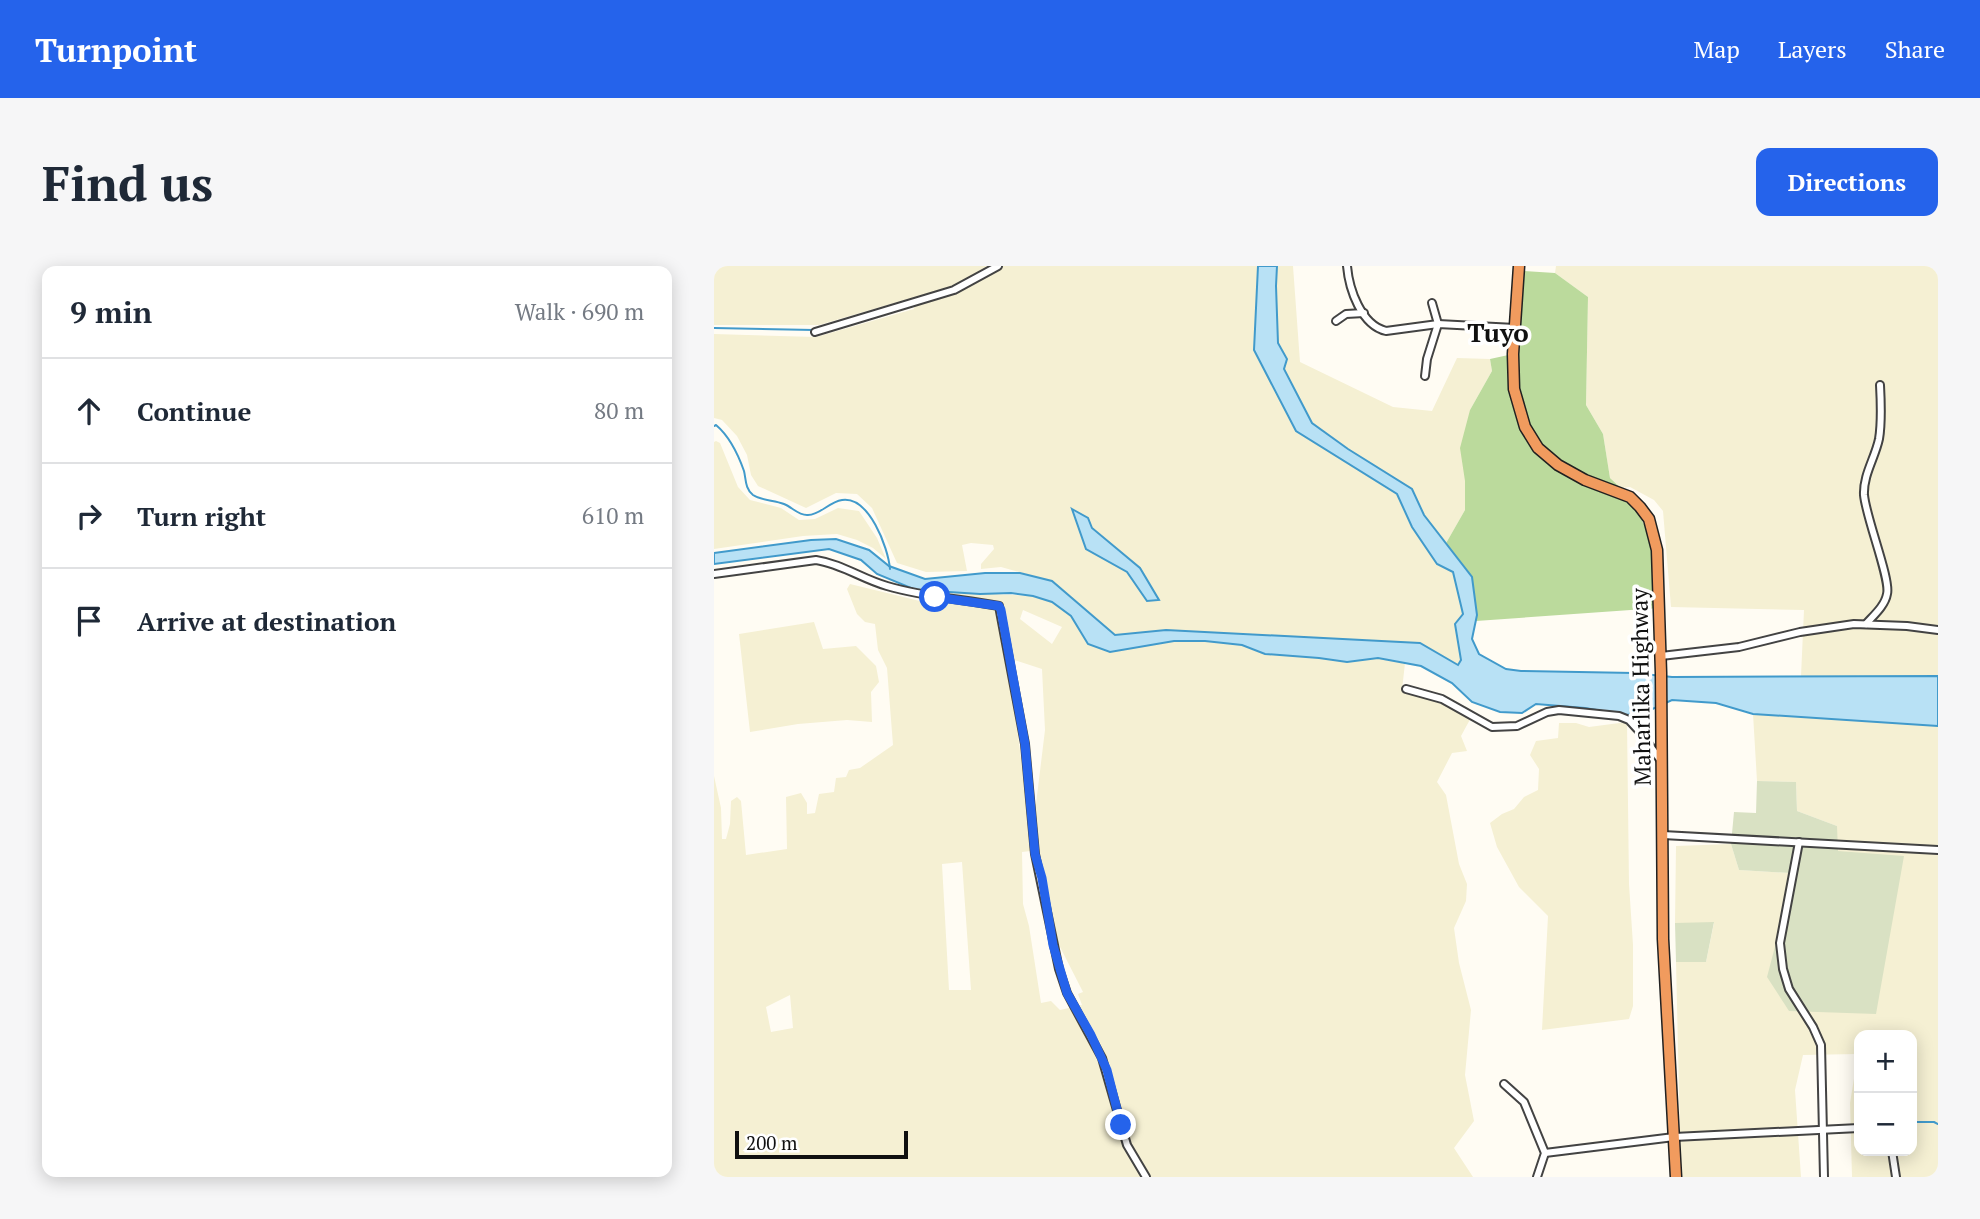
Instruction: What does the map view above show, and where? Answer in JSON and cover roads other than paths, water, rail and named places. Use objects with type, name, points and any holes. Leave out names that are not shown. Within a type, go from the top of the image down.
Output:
[{"type":"highway","name":"Maharlika Highway","points":[[1519,266],[1514,389],[1525,427],[1538,448],[1558,465],[1585,480],[1630,497],[1649,519],[1657,550],[1662,710],[1663,939],[1676,1177]]},
{"type":"street","points":[[815,332],[954,290],[998,266]]},
{"type":"street","points":[[1347,266],[1349,283],[1364,313],[1372,325],[1386,331],[1438,324],[1515,328]]},
{"type":"street","points":[[1425,376],[1427,359],[1438,324],[1432,303]]},
{"type":"street","points":[[1336,321],[1346,314],[1364,313]]},
{"type":"street","points":[[1866,624],[1884,602],[1888,592],[1864,495],[1866,479],[1879,439],[1880,385]]},
{"type":"street","points":[[714,574],[816,560],[831,562],[884,586],[999,606],[1025,744],[1035,854],[1059,970],[1067,993],[1102,1058],[1127,1144],[1146,1177]]},
{"type":"street","points":[[1661,656],[1739,648],[1800,632],[1866,624],[1938,630]]},
{"type":"street","points":[[1406,689],[1442,699],[1492,727],[1517,726],[1547,712],[1559,710],[1619,716],[1629,720],[1662,762]]},
{"type":"street","points":[[1663,835],[1938,850]]},
{"type":"street","points":[[1799,842],[1780,943],[1789,989],[1821,1045],[1824,1177]]},
{"type":"street","points":[[1504,1084],[1524,1102],[1545,1153],[1537,1177]]},
{"type":"street","points":[[1545,1153],[1674,1137],[1854,1128]]},
{"type":"street","points":[[1893,1156],[1896,1177]]},
{"type":"water","points":[[1258,266],[1277,266],[1278,343],[1287,359],[1284,369],[1312,423],[1412,489],[1424,515],[1472,577],[1477,615],[1472,639],[1479,654],[1506,669],[1521,671],[1634,673],[1672,677],[1938,676],[1938,726],[1753,714],[1716,703],[1672,700],[1646,712],[1626,715],[1536,704],[1522,713],[1500,712],[1472,702],[1452,683],[1421,666],[1378,658],[1347,662],[1265,654],[1242,645],[1205,641],[1174,641],[1110,652],[1088,644],[1071,616],[1052,602],[1011,593],[923,593],[877,574],[861,560],[829,549],[714,564],[714,553],[836,539],[869,550],[889,566],[925,579],[985,573],[1020,573],[1052,581],[1115,635],[1166,630],[1420,643],[1458,665],[1461,660],[1455,624],[1463,614],[1453,572],[1437,564],[1412,527],[1397,494],[1296,431],[1254,350]]},
{"type":"water","points":[[1072,509],[1088,518],[1092,528],[1140,568],[1159,600],[1147,601],[1127,572],[1086,549]]},
{"type":"waterway","points":[[714,328],[814,330]]},
{"type":"waterway","points":[[714,426],[721,429],[733,446],[744,471],[748,490],[753,495],[784,504],[805,515],[817,513],[842,500],[861,506],[869,514],[881,536],[890,569]]},
{"type":"waterway","points":[[1917,1122],[1938,1124]]},
{"type":"district","name":"Tuyo","points":[[1498,333]]}]
